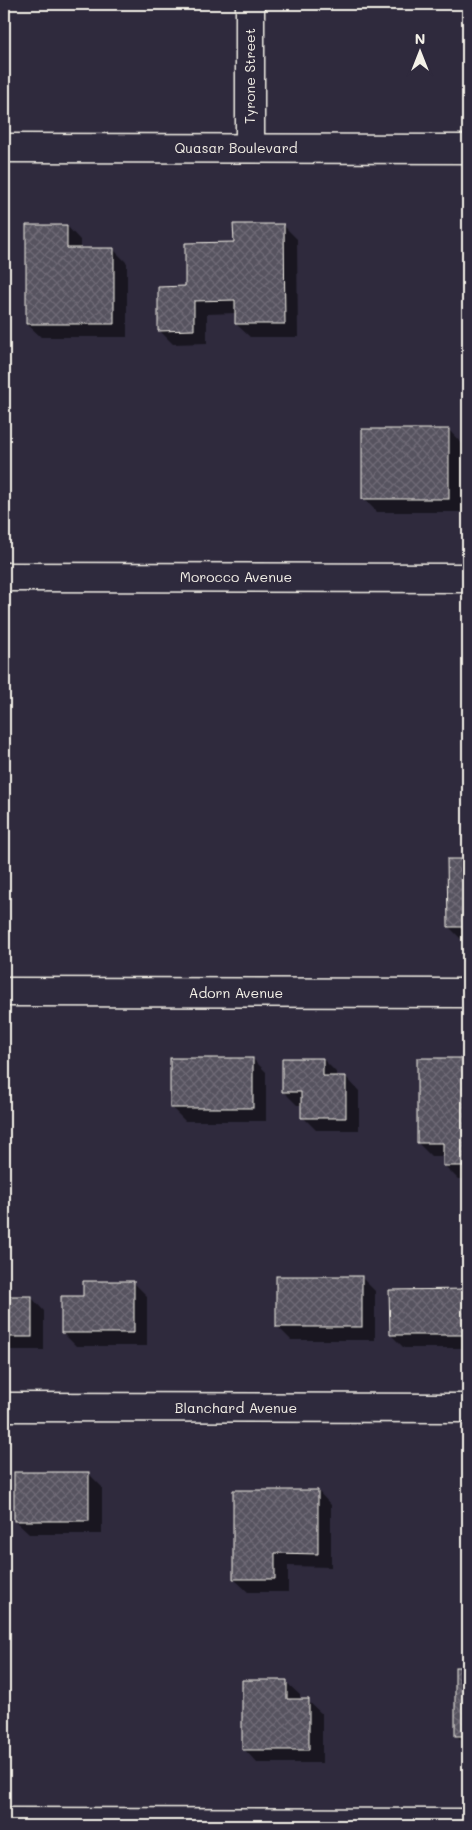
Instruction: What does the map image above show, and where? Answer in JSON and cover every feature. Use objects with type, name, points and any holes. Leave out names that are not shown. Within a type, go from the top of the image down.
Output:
[{"type":"street","name":"Tyrone Street","points":[[250,4],[250,148]]},
{"type":"street","name":"Quasar Boulevard","points":[[4,148],[468,149]]},
{"type":"street","name":"Morocco Avenue","points":[[4,577],[468,578]]},
{"type":"street","name":"Adorn Avenue","points":[[4,992],[468,993]]},
{"type":"street","name":"Blanchard Avenue","points":[[4,1407],[468,1408]]},
{"type":"street","points":[[4,1822],[468,1823]]},
{"type":"building","points":[[233,224],[284,224],[285,324],[235,324],[235,300],[194,301],[194,330],[158,331],[158,287],[185,286],[185,243],[234,242]]},
{"type":"building","points":[[26,225],[67,225],[67,248],[114,248],[114,324],[26,324]]},
{"type":"building","points":[[466,246],[468,246],[468,336]]},
{"type":"building","points":[[362,429],[449,429],[449,499],[362,499]]},
{"type":"building","points":[[447,859],[468,859],[468,927],[448,927]]},
{"type":"building","points":[[170,1058],[253,1058],[253,1108],[170,1108]]},
{"type":"building","points":[[282,1058],[323,1058],[323,1076],[346,1076],[346,1118],[301,1118],[301,1092],[282,1092]]},
{"type":"building","points":[[417,1058],[468,1058],[468,1166],[443,1166],[443,1143],[417,1143]]},
{"type":"building","points":[[276,1276],[362,1276],[362,1327],[276,1327]]},
{"type":"building","points":[[83,1281],[134,1281],[134,1333],[61,1333],[61,1296],[83,1296]]},
{"type":"building","points":[[467,1289],[467,1335],[390,1335],[389,1290]]},
{"type":"building","points":[[4,1296],[32,1296],[32,1337],[4,1337]]},
{"type":"building","points":[[14,1472],[89,1472],[89,1521],[14,1521]]},
{"type":"building","points":[[233,1490],[318,1490],[318,1554],[275,1553],[275,1579],[233,1579]]},
{"type":"building","points":[[455,1667],[468,1667],[468,1736],[455,1736]]},
{"type":"building","points":[[242,1680],[287,1680],[287,1699],[309,1699],[309,1750],[242,1750]]}]
